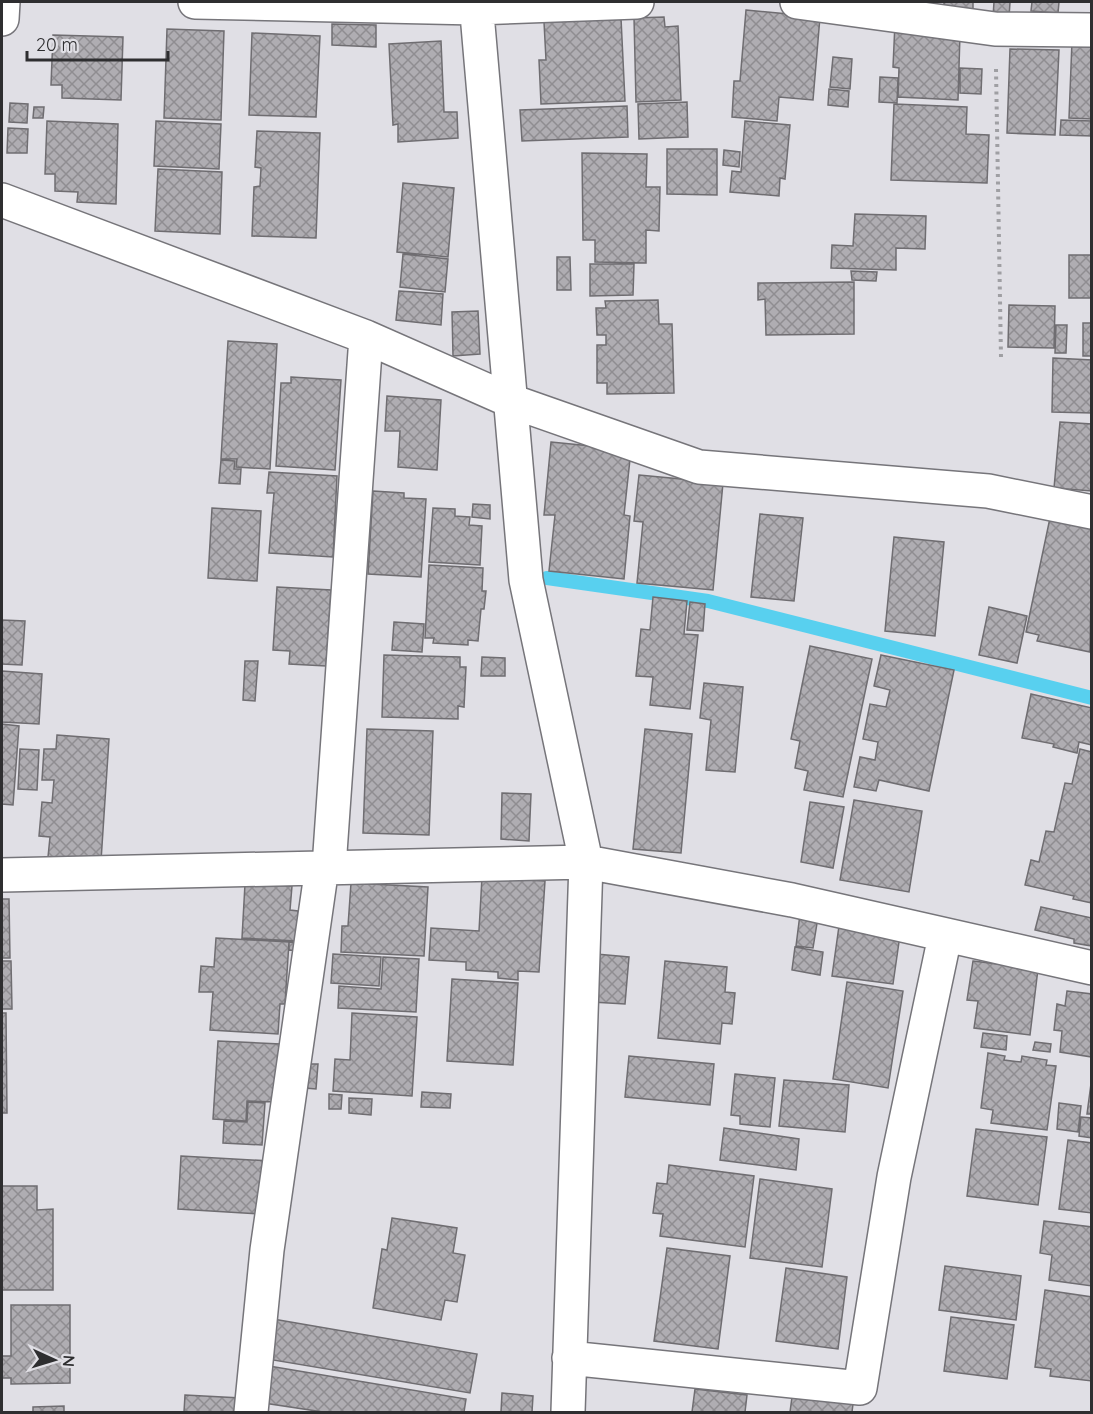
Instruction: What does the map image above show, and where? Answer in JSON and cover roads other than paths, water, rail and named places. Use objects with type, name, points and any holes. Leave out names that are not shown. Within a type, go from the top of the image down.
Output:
[{"type":"street","points":[[2,19],[3,2]]},
{"type":"street","points":[[195,2],[476,5],[637,2]]},
{"type":"street","points":[[797,2],[995,29],[1092,30]]},
{"type":"street","points":[[476,5],[526,580],[586,862],[568,1413]]},
{"type":"street","points":[[2,200],[366,337],[511,400],[699,467],[988,491],[1092,512]]},
{"type":"street","points":[[251,1413],[267,1250],[326,867],[366,337]]},
{"type":"street","points":[[2,875],[586,862],[792,900],[1092,968]]},
{"type":"street","points":[[569,1358],[860,1388],[894,1177],[945,936]]},
{"type":"waterway","points":[[547,578],[708,601],[1092,698]]}]
